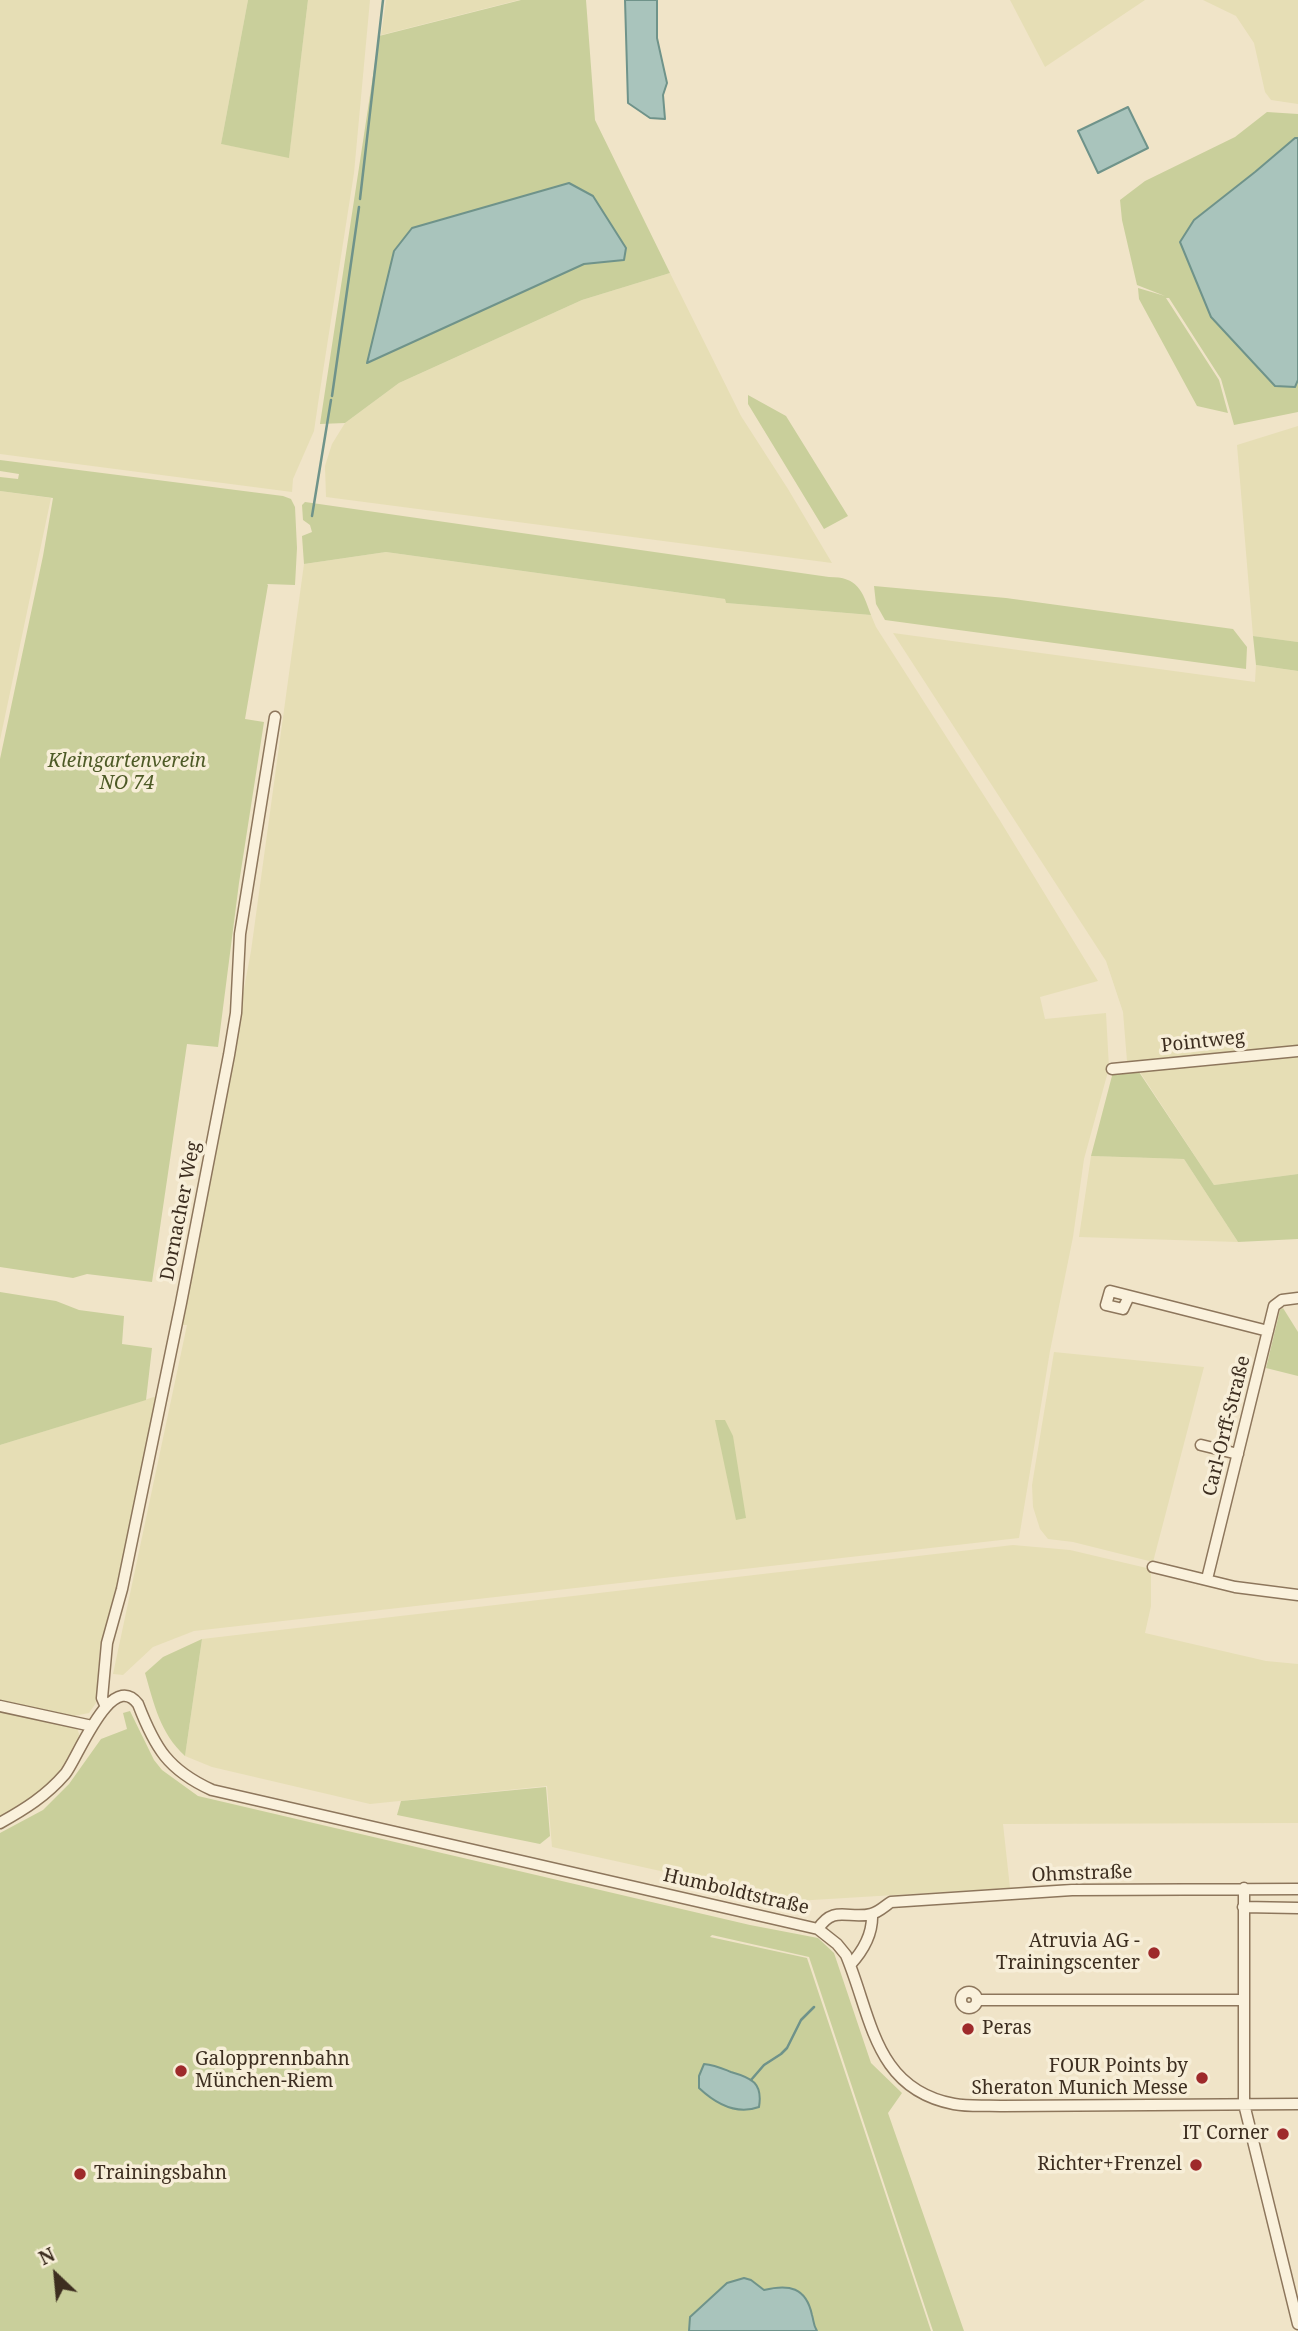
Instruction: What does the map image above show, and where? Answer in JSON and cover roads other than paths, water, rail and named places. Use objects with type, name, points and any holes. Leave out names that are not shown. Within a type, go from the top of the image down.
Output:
[{"type":"street","name":"Dornacher Weg","points":[[106,1707],[102,1698],[107,1643],[128,1564],[236,1013],[240,934],[275,717]]},
{"type":"street","name":"Pointweg","points":[[1112,1069],[1298,1051]]},
{"type":"street","points":[[1129,1296],[1269,1331]]},
{"type":"street","name":"Carl-Orff-Straße","points":[[1207,1579],[1277,1302],[1298,1298]]},
{"type":"street","points":[[1201,1445],[1238,1454]]},
{"type":"street","points":[[1153,1567],[1235,1587],[1298,1595]]},
{"type":"street","name":"Humboldtstraße","points":[[106,1707],[119,1696],[134,1698],[162,1754],[192,1781],[212,1790],[818,1929],[846,1955],[876,2039],[891,2069],[913,2088],[934,2098],[956,2105],[1003,2106],[1298,2104]]},
{"type":"street","points":[[0,1706],[92,1726]]},
{"type":"street","points":[[0,1823],[43,1797],[67,1772],[92,1726],[106,1707]]},
{"type":"street","points":[[1244,1888],[1244,2104],[1298,2324]]},
{"type":"street","name":"Ohmstraße","points":[[818,1929],[825,1918],[832,1915],[872,1914],[891,1902],[1073,1890],[1298,1889]]},
{"type":"street","points":[[1243,1908],[1298,1908]]},
{"type":"street","points":[[850,1965],[861,1954],[871,1931],[872,1914]]},
{"type":"street","points":[[978,2000],[1244,2000]]},
{"type":"water","points":[[625,0],[657,0],[657,38],[667,83],[663,95],[665,119],[650,118],[628,103]]},
{"type":"water","points":[[1128,107],[1148,148],[1098,173],[1078,131]]},
{"type":"water","points":[[1298,138],[1298,380],[1295,387],[1275,386],[1211,317],[1180,242],[1194,220]]},
{"type":"water","points":[[569,183],[593,196],[626,248],[624,260],[584,264],[367,363],[394,251],[412,228]]},
{"type":"water","points":[[704,2064],[750,2079],[759,2092],[759,2107],[735,2109],[706,2094],[699,2088],[699,2076]]},
{"type":"water","points":[[744,2278],[764,2290],[781,2287],[801,2293],[809,2306],[817,2331],[689,2331],[690,2317],[727,2283]]},
{"type":"waterway","points":[[360,199],[383,0]]},
{"type":"waterway","points":[[332,396],[359,207]]},
{"type":"waterway","points":[[312,516],[331,400]]},
{"type":"waterway","points":[[751,2080],[764,2065],[787,2048],[801,2020],[814,2007]]},
{"type":"place","name":"Atruvia AG - Trainingscenter","points":[[1154,1953]]},
{"type":"place","name":"Peras","points":[[968,2029]]},
{"type":"place","name":"Galopprennbahn München-Riem","points":[[181,2071]]},
{"type":"place","name":"FOUR Points by Sheraton Munich Messe","points":[[1202,2078]]},
{"type":"place","name":"IT Corner","points":[[1283,2134]]},
{"type":"place","name":"Richter+Frenzel","points":[[1196,2165]]},
{"type":"place","name":"Trainingsbahn","points":[[80,2174]]},
{"type":"park label","name":"Kleingartenverein NO 74","points":[[127,773]]}]
